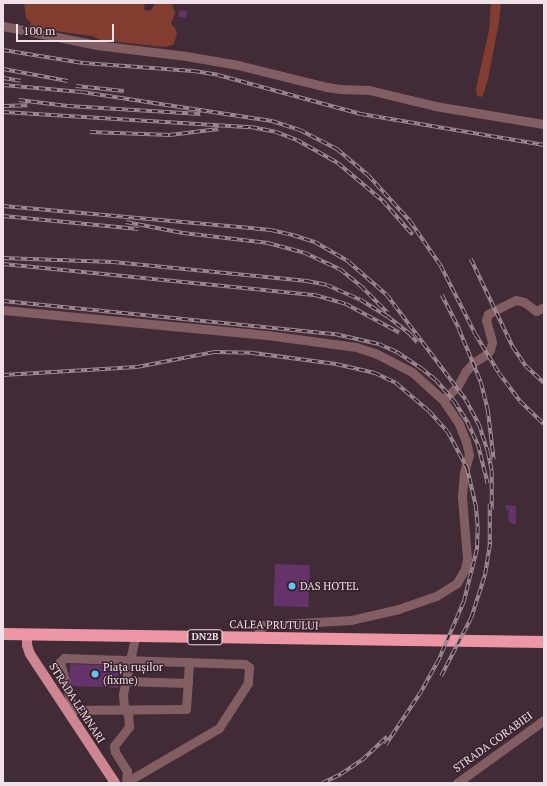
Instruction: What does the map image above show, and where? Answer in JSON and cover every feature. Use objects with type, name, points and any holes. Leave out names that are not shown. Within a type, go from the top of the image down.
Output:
[{"type":"highway","name":"CALEA PRUTULUI","points":[[3,634],[544,642]]},
{"type":"main road","name":"STRADA LEMNARI","points":[[27,634],[26,645],[30,654],[70,710],[115,783]]},
{"type":"street","points":[[3,26],[96,45],[186,56],[238,66],[334,88],[369,90],[435,106],[544,124]]},
{"type":"street","points":[[443,400],[457,386],[473,363],[487,354],[490,350],[492,342],[486,320],[488,314],[516,300],[524,302],[536,311],[544,307]]},
{"type":"street","points":[[3,310],[275,336],[356,347],[394,361],[412,372],[443,400],[461,429],[469,449],[470,456],[464,473],[462,498],[467,558],[465,569],[457,583],[436,596],[382,614],[351,620],[264,625],[256,638]]},
{"type":"street","points":[[127,782],[127,771],[115,752],[114,746],[129,727],[128,714],[124,708],[123,694],[135,636]]},
{"type":"street","points":[[127,782],[219,728],[248,683],[249,667],[245,664],[189,662],[129,660],[61,659],[60,662],[70,710],[124,708],[186,709],[189,662]]},
{"type":"street","points":[[125,681],[188,682]]},
{"type":"street","name":"STRADA CORABIEI","points":[[457,783],[544,720]]},
{"type":"shaded area","points":[[24,3],[145,3],[144,9],[147,11],[152,9],[155,3],[172,3],[175,13],[171,24],[175,28],[177,35],[173,45],[164,47],[101,40],[92,36],[26,27],[30,26],[31,23],[26,18]]},
{"type":"shaded area","points":[[491,3],[501,3],[499,22],[488,79],[481,97],[477,96],[476,89],[489,30]]},
{"type":"building","points":[[179,10],[187,11],[186,18],[178,17]]},
{"type":"building","points":[[506,505],[516,506],[516,524],[511,524],[511,521],[508,521],[509,510],[506,510]]},
{"type":"building","name":"DAS HOTEL","points":[[275,564],[310,565],[309,607],[274,606]]},
{"type":"building","name":"Piața rușilor (fixme)","points":[[70,664],[120,666],[119,688],[69,686]]},
{"type":"railway","points":[[3,50],[83,63],[194,71],[218,75],[361,114],[544,145]]},
{"type":"railway","points":[[3,69],[68,81]]},
{"type":"railway","points":[[3,78],[21,81]]},
{"type":"railway","points":[[3,85],[82,92],[272,121],[300,130],[337,149],[368,175],[410,221],[441,266],[476,335],[499,373],[520,401],[544,424]]},
{"type":"railway","points":[[76,86],[124,91]]},
{"type":"railway","points":[[19,100],[68,106],[201,114]]},
{"type":"railway","points":[[3,106],[28,105]]},
{"type":"railway","points":[[3,112],[251,127],[276,132],[297,140],[338,163],[383,201],[413,235]]},
{"type":"railway","points":[[90,132],[170,135],[219,129]]},
{"type":"railway","points":[[3,206],[271,230],[315,242],[349,262],[387,295],[466,400],[479,424],[488,452],[492,471],[492,510]]},
{"type":"railway","points":[[3,216],[138,229]]},
{"type":"railway","points":[[126,222],[183,233],[268,243],[305,253],[340,269],[361,286],[388,313]]},
{"type":"railway","points":[[3,258],[113,262],[307,281],[327,285],[361,300],[387,316],[409,333],[418,343]]},
{"type":"railway","points":[[471,259],[513,347],[526,366],[544,383]]},
{"type":"railway","points":[[3,264],[315,295],[346,304],[400,333]]},
{"type":"railway","points":[[442,295],[459,329],[481,382],[488,410],[494,460]]},
{"type":"railway","points":[[3,301],[335,334],[379,344],[397,352],[421,368],[436,380],[455,402],[468,423],[478,444],[488,484]]},
{"type":"railway","points":[[3,375],[137,367],[214,352],[253,353],[336,364],[375,373],[396,383],[429,411],[448,432],[467,467],[476,505],[478,527],[477,550],[464,602],[439,660],[422,691],[386,745]]},
{"type":"railway","points":[[490,504],[490,546]]},
{"type":"railway","points":[[441,676],[471,618],[485,574],[490,542]]},
{"type":"railway","points":[[322,783],[341,774],[362,760],[387,737]]},
{"type":"place","name":"DAS HOTEL","points":[[292,586]]},
{"type":"place","name":"Piața rușilor (fixme)","points":[[95,674]]}]
